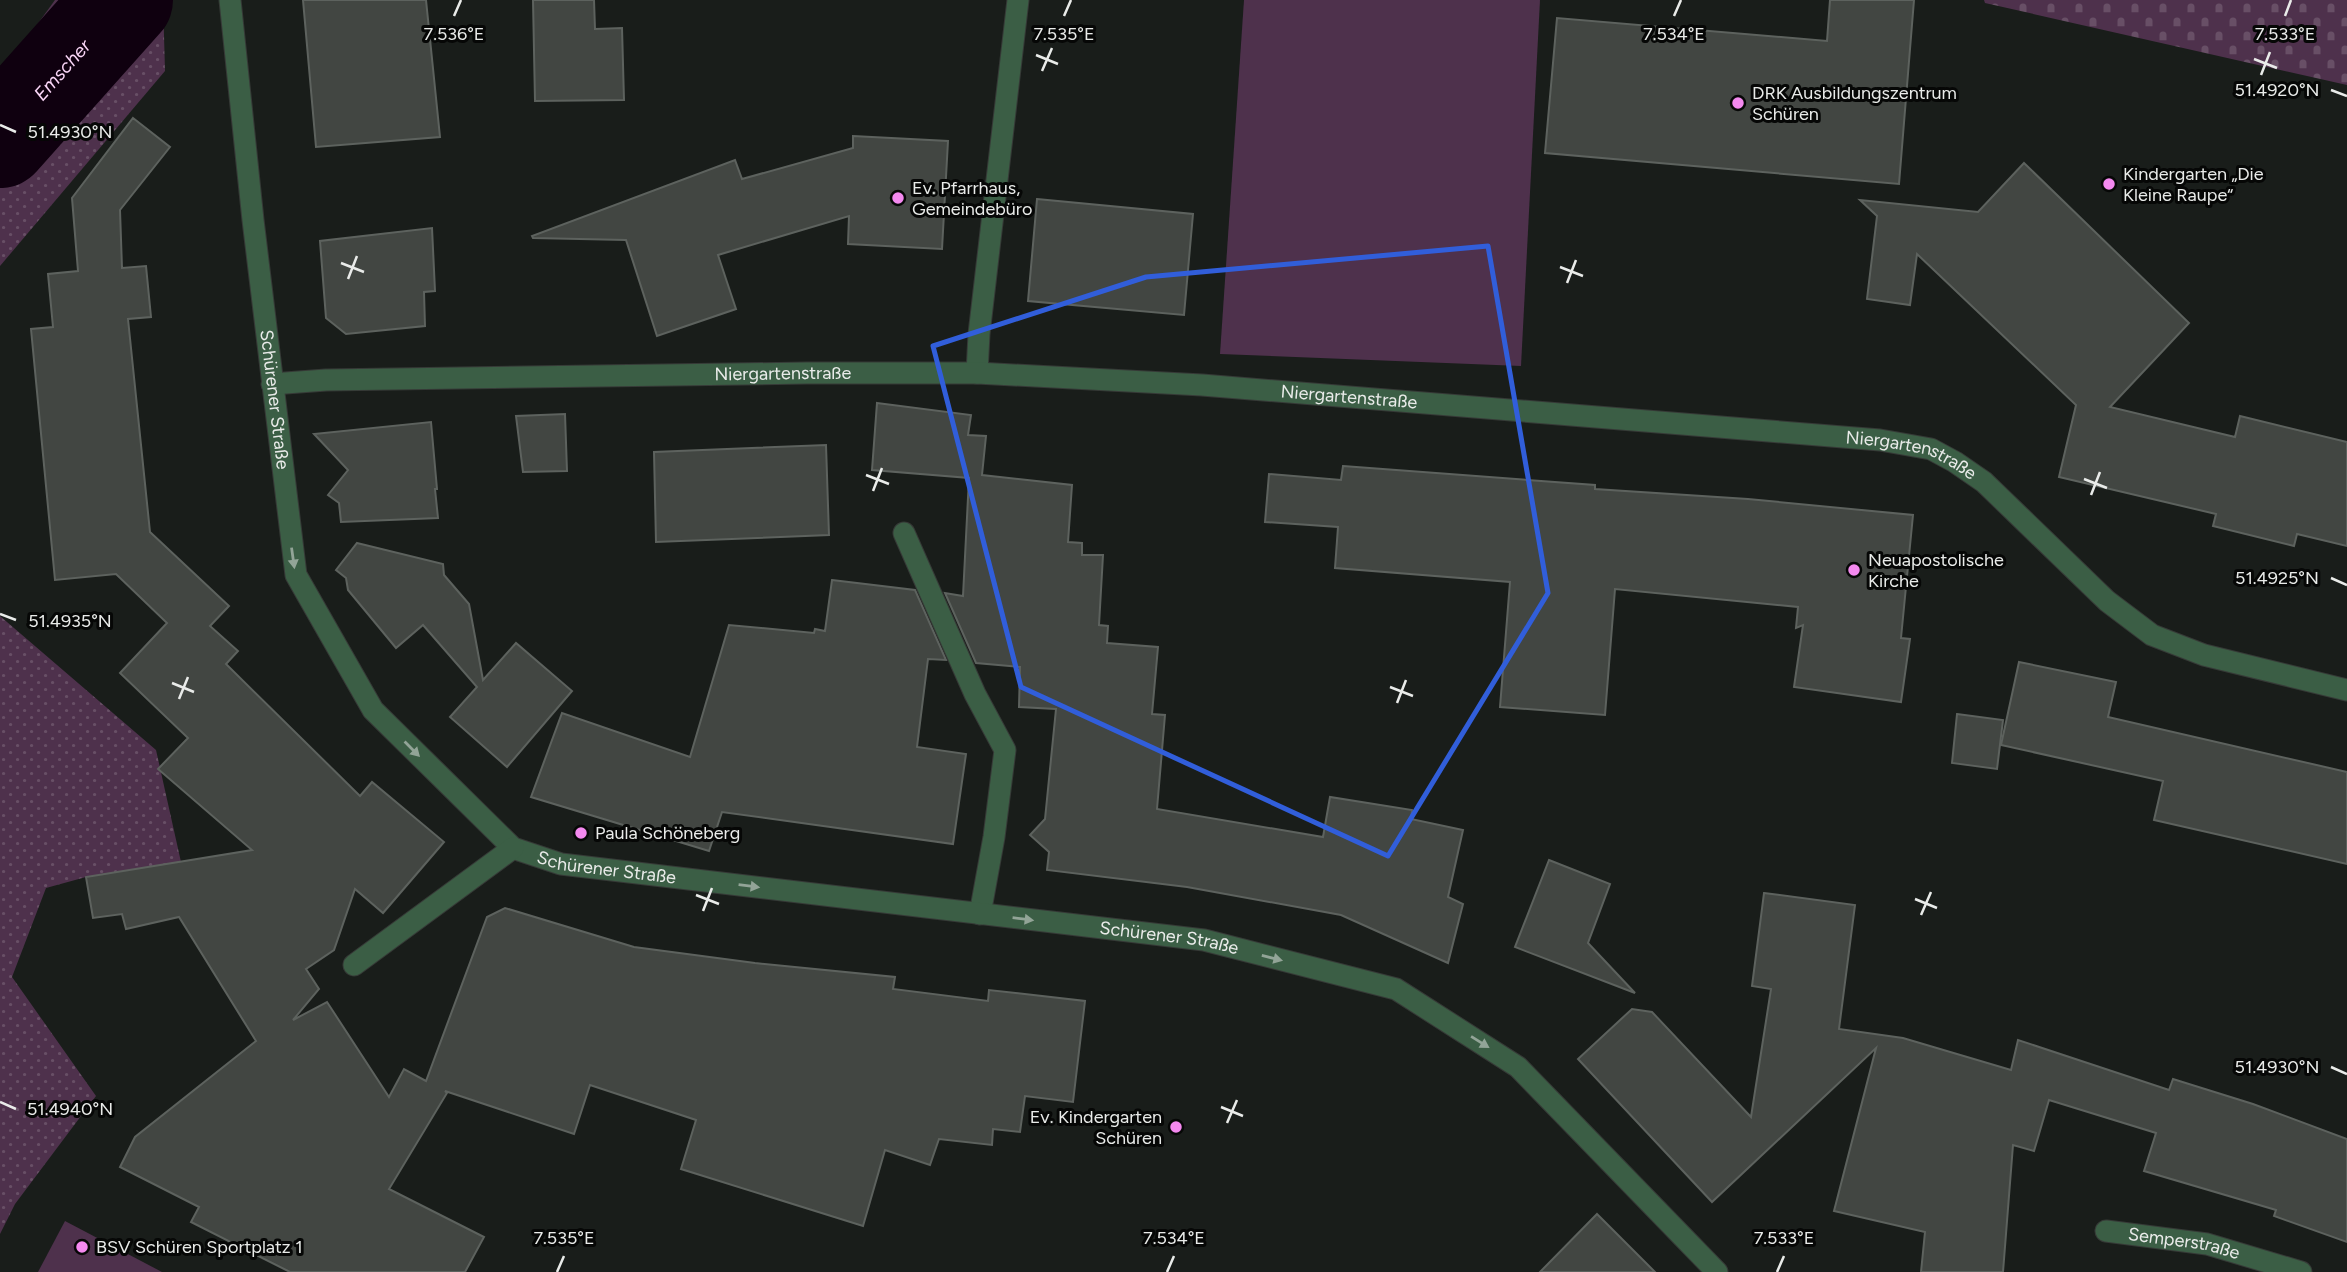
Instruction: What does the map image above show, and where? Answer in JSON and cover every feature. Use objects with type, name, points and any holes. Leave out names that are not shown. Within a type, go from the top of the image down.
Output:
[{"type":"street","name":"Schürener Straße","points":[[230,0],[296,575],[373,710],[513,848],[561,864],[1204,940],[1396,989],[1518,1067],[1717,1272]]},
{"type":"street","points":[[977,373],[979,334],[1018,0]]},
{"type":"street","name":"Niergartenstraße","points":[[272,384],[354,380],[977,373],[1202,385],[1880,440],[1931,449],[1955,461],[1984,482],[2107,601],[2152,635],[2204,655],[2347,691]]},
{"type":"street","points":[[904,533],[975,694],[1005,750],[994,837],[980,914]]},
{"type":"street","name":"Schürener Straße","points":[[354,965],[513,848]]},
{"type":"street","name":"Semperstraße","points":[[2106,1231],[2207,1244],[2301,1272]]},
{"type":"highlighted area","points":[[1488,246],[1548,593],[1388,856],[1021,687],[933,346],[1146,277]]},
{"type":"green space","points":[[55,0],[163,0],[165,71],[0,266],[0,76]]},
{"type":"green space","points":[[1244,0],[1540,0],[1521,366],[1220,354]]},
{"type":"green space","points":[[1984,0],[2347,0],[2347,85],[1985,3]]},
{"type":"green space","points":[[0,616],[156,750],[181,862],[86,877],[46,888],[12,977],[96,1096],[15,1204],[0,1234]]},
{"type":"green space","name":"BSV Schüren Sportplatz 1","points":[[65,1221],[162,1272],[38,1272]]},
{"type":"building","points":[[303,0],[426,0],[440,137],[316,147]]},
{"type":"building","points":[[533,0],[594,0],[595,29],[622,28],[624,100],[535,101]]},
{"type":"building","points":[[1830,0],[1914,0],[1899,184],[1545,153],[1557,18],[1827,41]]},
{"type":"building","points":[[133,118],[170,147],[120,210],[122,268],[146,266],[151,317],[128,319],[150,532],[229,606],[210,626],[238,651],[226,664],[360,796],[372,782],[444,842],[383,913],[355,889],[334,950],[306,969],[319,989],[293,1020],[327,1002],[389,1097],[404,1069],[426,1081],[487,917],[505,908],[634,947],[895,977],[893,989],[988,1001],[989,990],[1085,1001],[1073,1102],[1025,1096],[1020,1132],[993,1129],[992,1145],[939,1139],[930,1165],[885,1150],[863,1226],[681,1169],[696,1120],[590,1085],[574,1134],[445,1091],[447,1093],[389,1189],[484,1237],[465,1272],[290,1272],[191,1222],[199,1207],[120,1167],[135,1137],[256,1041],[179,917],[126,929],[122,914],[93,918],[86,877],[252,850],[158,769],[188,738],[120,673],[167,623],[116,574],[55,580],[31,329],[53,327],[48,274],[78,271],[72,198]]},
{"type":"building","points":[[853,136],[948,141],[942,249],[848,244],[849,216],[718,255],[736,309],[657,336],[626,240],[532,236],[735,160],[742,179],[853,148]]},
{"type":"building","points":[[2024,163],[2189,323],[2110,407],[2235,437],[2240,416],[2347,442],[2347,546],[2297,534],[2294,546],[2213,526],[2216,514],[2059,477],[2076,405],[1917,254],[1910,305],[1867,299],[1877,216],[1860,200],[1978,212]]},
{"type":"building","points":[[1037,199],[1193,214],[1184,315],[1028,301]]},
{"type":"building","points":[[432,228],[435,291],[424,292],[425,326],[346,334],[326,318],[320,241]]},
{"type":"building","points":[[877,403],[971,415],[968,435],[986,436],[982,475],[1072,485],[1068,542],[1082,543],[1082,555],[1103,555],[1099,625],[1108,626],[1107,643],[1158,647],[1152,714],[1165,715],[1157,809],[1323,837],[1330,797],[1412,810],[1411,819],[1463,830],[1448,897],[1463,904],[1448,963],[1341,915],[1187,887],[1047,870],[1049,852],[1030,835],[1045,819],[1056,709],[1019,707],[1020,667],[976,663],[945,593],[963,596],[969,478],[872,470]]},
{"type":"building","points":[[565,414],[567,471],[523,472],[516,416]]},
{"type":"building","points":[[431,422],[438,518],[341,522],[339,503],[328,495],[348,470],[314,434]]},
{"type":"building","points":[[826,445],[829,535],[656,542],[654,452]]},
{"type":"building","points":[[1343,466],[1595,485],[1595,489],[1748,499],[1913,515],[1901,638],[1910,639],[1901,702],[1794,687],[1803,625],[1796,628],[1798,607],[1615,589],[1605,715],[1500,707],[1510,582],[1335,568],[1338,527],[1265,522],[1269,474],[1341,480]]},
{"type":"building","points":[[357,543],[443,564],[444,575],[469,604],[483,680],[516,643],[572,691],[507,767],[450,717],[477,687],[423,625],[396,648],[348,590],[346,578],[336,570]]},
{"type":"building","points":[[832,580],[915,590],[946,660],[928,659],[917,747],[966,754],[953,844],[722,812],[709,851],[531,797],[562,713],[690,757],[729,625],[814,633],[815,629],[825,631]]},
{"type":"building","points":[[2019,662],[2116,682],[2108,717],[2347,772],[2347,864],[2154,820],[2163,781],[2001,745]]},
{"type":"building","points":[[1957,714],[2003,720],[1997,769],[1952,763]]},
{"type":"building","points":[[1549,860],[1610,884],[1588,943],[1635,993],[1515,947]]},
{"type":"building","points":[[1764,893],[1855,905],[1839,1029],[1903,1038],[2011,1070],[2018,1040],[2169,1090],[2173,1079],[2253,1104],[2347,1139],[2347,1242],[2274,1216],[2276,1210],[2144,1171],[2156,1133],[2049,1100],[2034,1151],[2013,1145],[2003,1272],[1921,1272],[1925,1232],[1834,1211],[1876,1048],[1712,1202],[1578,1059],[1632,1009],[1652,1012],[1751,1117],[1771,989],[1752,986]]},
{"type":"building","points":[[1597,1214],[1655,1272],[1540,1272]]},
{"type":"waterway","name":"Emscher","points":[[0,139],[124,0]]},
{"type":"place","name":"DRK Ausbildungszentrum Schüren","points":[[1738,103]]},
{"type":"place","name":"Kindergarten „Die Kleine Raupe“","points":[[2109,184]]},
{"type":"place","name":"Ev. Pfarrhaus, Gemeindebüro","points":[[898,198]]},
{"type":"place","name":"Neuapostolische Kirche","points":[[1854,570]]},
{"type":"place","name":"Paula Schöneberg","points":[[581,833]]},
{"type":"place","name":"Ev. Kindergarten Schüren","points":[[1176,1127]]},
{"type":"place","name":"BSV Schüren Sportplatz 1","points":[[82,1247]]}]
